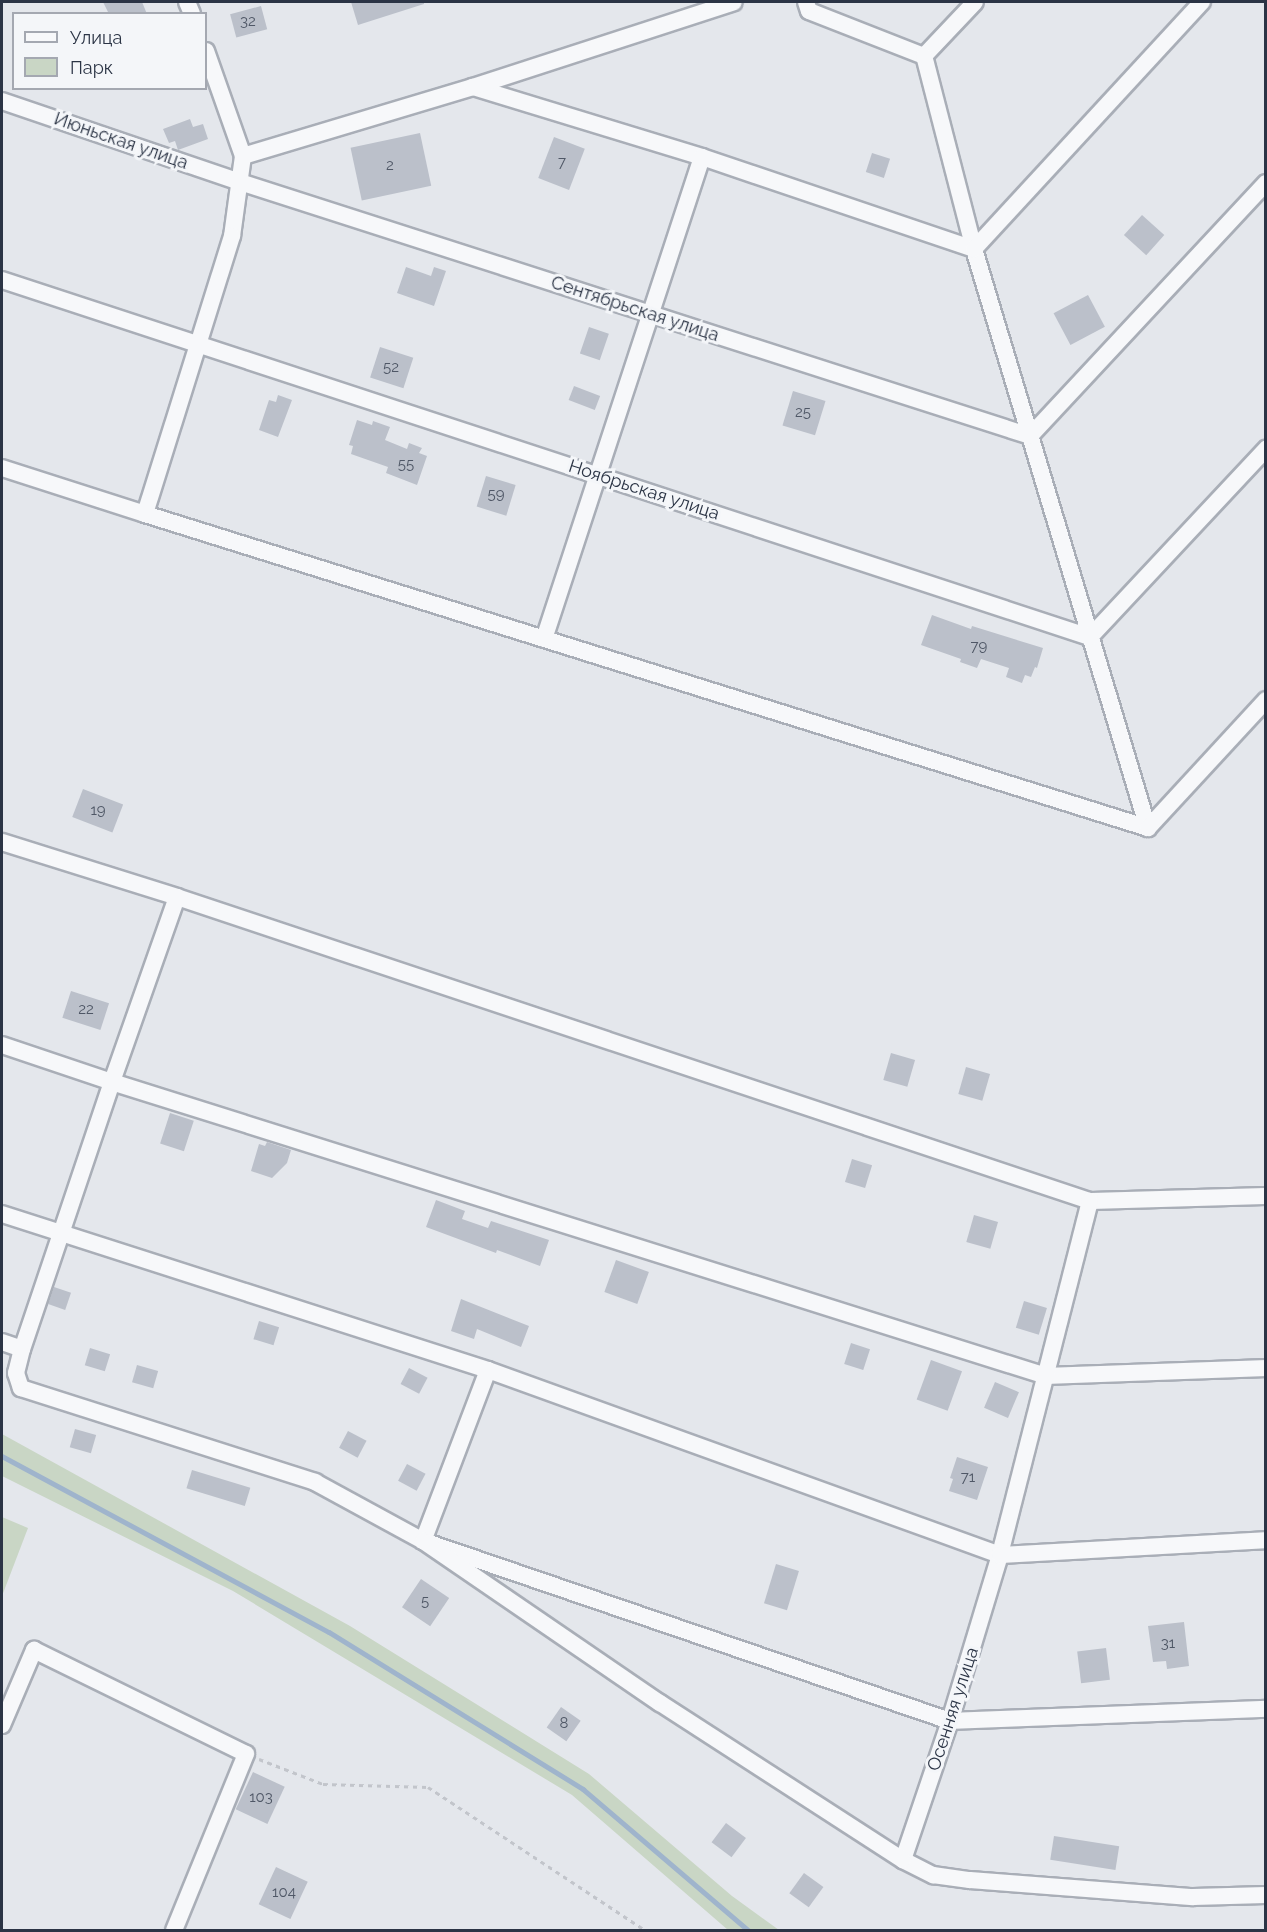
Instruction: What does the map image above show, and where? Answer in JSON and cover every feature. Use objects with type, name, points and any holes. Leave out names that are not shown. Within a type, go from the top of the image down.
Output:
[{"type":"street","points":[[243,156],[473,87],[734,2]]},
{"type":"street","points":[[806,2],[809,10],[924,56]]},
{"type":"street","points":[[924,56],[975,2]]},
{"type":"street","points":[[974,249],[1202,2]]},
{"type":"street","points":[[145,514],[232,236],[240,182],[243,156],[207,54]]},
{"type":"street","points":[[924,56],[974,249],[1148,828]]},
{"type":"street","points":[[473,87],[702,157],[974,249]]},
{"type":"street","name":"Июньская улица","points":[[2,101],[240,182]]},
{"type":"street","points":[[544,639],[702,157]]},
{"type":"street","name":"Сентябрьская улица","points":[[240,182],[1030,436]]},
{"type":"street","points":[[1030,436],[1266,183]]},
{"type":"street","name":"Ноябрьская улица","points":[[2,280],[1090,637]]},
{"type":"street","points":[[1090,637],[1266,448]]},
{"type":"street","points":[[2,468],[1148,828]]},
{"type":"street","points":[[1148,828],[1266,700]]},
{"type":"street","points":[[2,843],[177,897],[1090,1201],[1266,1196]]},
{"type":"street","points":[[177,897],[22,1349],[16,1373],[21,1388],[315,1482],[423,1540],[660,1703],[903,1860],[933,1875],[970,1880],[1194,1897],[1266,1895]]},
{"type":"street","points":[[2,1045],[112,1082],[1047,1376],[1266,1368]]},
{"type":"street","name":"Осенняя улица","points":[[903,1860],[950,1722],[1000,1555],[1090,1201]]},
{"type":"street","points":[[2,1214],[488,1370],[1000,1555],[1266,1540]]},
{"type":"street","points":[[2,1342],[22,1349]]},
{"type":"street","points":[[423,1540],[488,1370]]},
{"type":"street","points":[[423,1540],[950,1722],[1266,1709]]},
{"type":"street","points":[[2,1725],[34,1650],[246,1754],[174,1930]]},
{"type":"path","points":[[246,1754],[323,1784],[428,1787],[645,1930]]},
{"type":"green space","points":[[2,1434],[350,1626],[589,1774],[732,1896],[779,1930],[728,1930],[572,1795],[233,1591],[2,1476]]},
{"type":"green space","points":[[2,1517],[28,1528],[2,1596]]},
{"type":"building","points":[[103,2],[142,2],[146,12],[108,12]]},
{"type":"building","points":[[351,2],[424,2],[424,4],[358,25]]},
{"type":"building","points":[[261,6],[267,29],[236,37],[230,14]]},
{"type":"building","points":[[190,119],[193,127],[203,124],[208,139],[178,150],[175,141],[169,143],[163,129]]},
{"type":"building","points":[[420,133],[431,186],[362,201],[351,148]]},
{"type":"building","points":[[554,137],[585,149],[569,190],[538,178]]},
{"type":"building","points":[[872,153],[890,159],[884,178],[866,172]]},
{"type":"building","points":[[1142,215],[1164,235],[1146,255],[1124,235]]},
{"type":"building","points":[[406,267],[431,276],[434,267],[446,271],[434,306],[397,293]]},
{"type":"building","points":[[1088,295],[1105,327],[1070,345],[1054,313]]},
{"type":"building","points":[[589,327],[609,334],[600,360],[580,353]]},
{"type":"building","points":[[380,347],[413,358],[403,388],[370,377]]},
{"type":"building","points":[[574,386],[600,396],[595,410],[569,400]]},
{"type":"building","points":[[793,391],[826,401],[815,435],[782,425]]},
{"type":"building","points":[[278,395],[292,400],[278,437],[259,430],[269,400],[276,402]]},
{"type":"building","points":[[357,420],[372,425],[373,421],[390,427],[385,440],[407,449],[409,443],[422,448],[419,453],[427,456],[417,485],[386,473],[388,467],[351,454],[353,446],[349,445]]},
{"type":"building","points":[[486,476],[516,485],[506,516],[477,507]]},
{"type":"building","points":[[932,615],[971,629],[972,626],[1043,648],[1037,668],[1035,667],[1031,677],[1025,675],[1022,683],[1006,677],[1009,668],[981,659],[977,668],[960,662],[961,659],[921,645]]},
{"type":"building","points":[[83,789],[123,804],[112,832],[72,817]]},
{"type":"building","points":[[71,991],[109,1003],[100,1030],[62,1018]]},
{"type":"building","points":[[891,1053],[915,1060],[907,1087],[883,1080]]},
{"type":"building","points":[[966,1067],[990,1074],[982,1101],[958,1094]]},
{"type":"building","points":[[170,1113],[194,1121],[184,1151],[160,1143]]},
{"type":"building","points":[[267,1142],[291,1150],[287,1163],[272,1178],[251,1171],[259,1144],[265,1146]]},
{"type":"building","points":[[852,1159],[872,1165],[865,1188],[845,1182]]},
{"type":"building","points":[[436,1200],[465,1211],[462,1219],[488,1228],[491,1221],[549,1240],[540,1266],[497,1250],[496,1253],[426,1227]]},
{"type":"building","points":[[974,1215],[998,1222],[990,1249],[966,1242]]},
{"type":"building","points":[[616,1260],[649,1272],[637,1304],[604,1292]]},
{"type":"building","points":[[54,1287],[71,1293],[65,1310],[48,1304]]},
{"type":"building","points":[[461,1299],[529,1326],[521,1347],[477,1329],[474,1339],[451,1331]]},
{"type":"building","points":[[1024,1301],[1047,1308],[1039,1335],[1016,1328]]},
{"type":"building","points":[[259,1321],[279,1327],[274,1345],[253,1339]]},
{"type":"building","points":[[851,1343],[870,1349],[863,1370],[844,1364]]},
{"type":"building","points":[[90,1348],[110,1354],[105,1371],[85,1365]]},
{"type":"building","points":[[931,1360],[962,1371],[948,1411],[917,1399]]},
{"type":"building","points":[[137,1365],[158,1371],[153,1388],[132,1382]]},
{"type":"building","points":[[409,1368],[428,1378],[419,1394],[401,1384]]},
{"type":"building","points":[[995,1382],[1019,1392],[1008,1418],[984,1408]]},
{"type":"building","points":[[75,1429],[96,1435],[91,1453],[70,1447]]},
{"type":"building","points":[[348,1431],[367,1441],[358,1458],[339,1448]]},
{"type":"building","points":[[957,1457],[988,1467],[977,1500],[949,1491],[953,1479],[950,1478]]},
{"type":"building","points":[[407,1464],[426,1474],[417,1491],[398,1481]]},
{"type":"building","points":[[192,1470],[250,1488],[245,1506],[186,1488]]},
{"type":"building","points":[[776,1564],[799,1571],[787,1610],[764,1603]]},
{"type":"building","points":[[421,1579],[449,1598],[430,1626],[402,1607]]},
{"type":"building","points":[[1184,1622],[1189,1666],[1167,1669],[1166,1661],[1153,1662],[1148,1626]]},
{"type":"building","points":[[1106,1648],[1110,1680],[1081,1683],[1077,1652]]},
{"type":"building","points":[[561,1707],[581,1721],[566,1741],[547,1727]]},
{"type":"building","points":[[253,1772],[285,1787],[267,1824],[236,1809]]},
{"type":"building","points":[[726,1823],[746,1838],[732,1857],[712,1842]]},
{"type":"building","points":[[1054,1836],[1119,1846],[1115,1870],[1050,1860]]},
{"type":"building","points":[[276,1867],[308,1882],[290,1919],[259,1904]]},
{"type":"building","points":[[804,1873],[823,1887],[809,1907],[789,1893]]},
{"type":"waterway","points":[[2,1456],[329,1632],[583,1789],[748,1930]]}]
